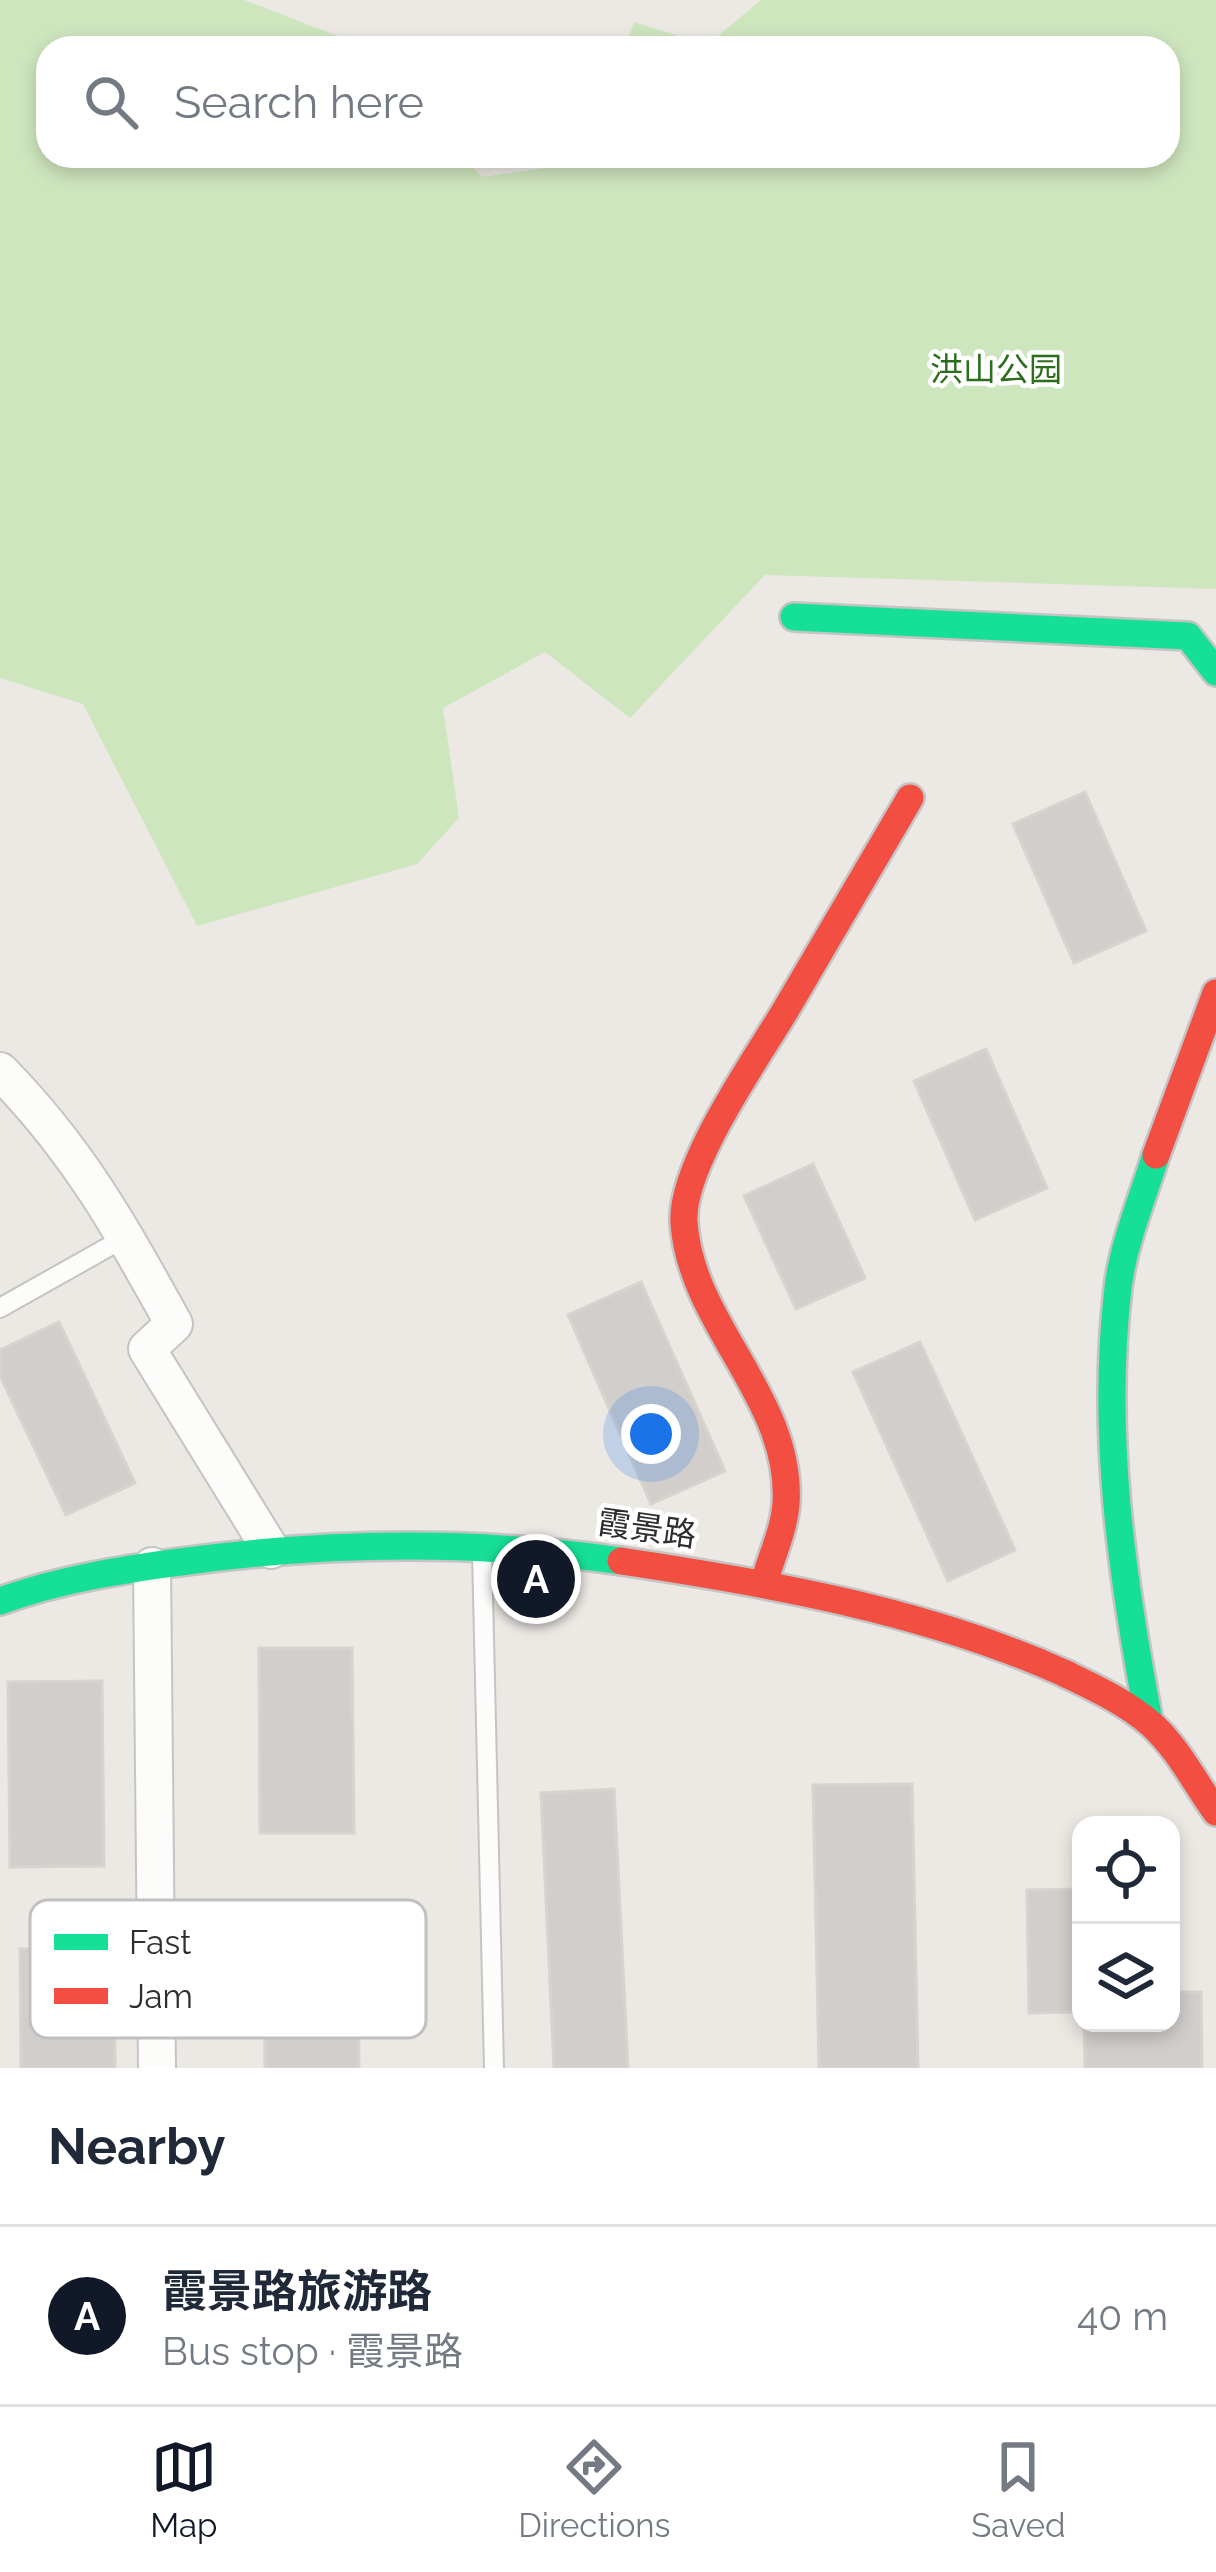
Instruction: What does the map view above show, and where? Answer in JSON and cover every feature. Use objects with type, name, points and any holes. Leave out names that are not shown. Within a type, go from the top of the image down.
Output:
[{"type":"street","points":[[794,616],[1188,636],[1216,672]]},
{"type":"street","points":[[764,1583],[786,1501],[779,1447],[694,1264],[684,1228],[686,1198],[709,1140],[910,798]]},
{"type":"street","points":[[1149,1721],[1123,1583],[1112,1451],[1118,1284],[1155,1157],[1216,993]]},
{"type":"street","points":[[0,1071],[48,1119],[108,1204],[174,1324],[147,1349],[271,1550]]},
{"type":"street","name":"霞景路","points":[[0,1601],[41,1585],[152,1566],[367,1542],[603,1556],[764,1583],[926,1624],[1044,1664],[1149,1721],[1216,1812]]},
{"type":"street","points":[[152,1566],[156,1900]]},
{"type":"street","points":[[158,2038],[158,2068]]},
{"type":"lane","points":[[0,1308],[126,1237]]},
{"type":"lane","points":[[482,1549],[494,2068]]},
{"type":"green space","name":"洪山公园","points":[[0,0],[244,0],[338,36],[36,36],[36,168],[474,168],[482,177],[544,168],[1180,168],[1180,36],[718,36],[761,0],[1216,0],[1216,589],[765,575],[630,718],[545,652],[443,708],[459,818],[417,864],[197,926],[83,704],[0,678]]},
{"type":"green space","points":[[634,22],[678,36],[629,36]]},
{"type":"building","points":[[1085,792],[1146,931],[1074,963],[1013,824]]},
{"type":"building","points":[[986,1049],[1047,1188],[975,1220],[914,1081]]},
{"type":"building","points":[[813,1164],[865,1278],[796,1309],[744,1196]]},
{"type":"building","points":[[641,1282],[725,1471],[651,1504],[568,1315]]},
{"type":"building","points":[[59,1322],[135,1483],[66,1515],[0,1376],[0,1350]]},
{"type":"building","points":[[920,1342],[1015,1550],[948,1581],[853,1372]]},
{"type":"building","points":[[259,1648],[352,1648],[354,1833],[260,1833]]},
{"type":"building","points":[[102,1681],[104,1866],[10,1867],[8,1682]]},
{"type":"building","points":[[912,1784],[918,2068],[819,2068],[813,1785]]},
{"type":"building","points":[[614,1789],[628,2068],[554,2068],[541,1793]]},
{"type":"building","points":[[1072,1889],[1072,2012],[1029,2013],[1027,1890]]},
{"type":"building","points":[[20,1949],[30,1949],[30,2038],[115,2038],[115,2068],[21,2068]]},
{"type":"building","points":[[1180,1992],[1201,1992],[1202,2068],[1085,2068],[1084,2032],[1180,2032]]},
{"type":"building","points":[[265,2038],[359,2038],[359,2068],[265,2068]]},
{"type":"traffic: fast","points":[[794,617],[1188,636],[1216,672]]},
{"type":"traffic: fast","points":[[1149,1721],[1123,1560],[1112,1397],[1121,1271],[1156,1155]]},
{"type":"traffic: fast","points":[[0,1601],[112,1572],[290,1550],[455,1547],[621,1561]]},
{"type":"traffic: jam","points":[[764,1583],[785,1514],[784,1466],[759,1396],[721,1329],[691,1260],[684,1223],[686,1200],[722,1115],[910,798]]},
{"type":"traffic: jam","points":[[1156,1155],[1216,993]]},
{"type":"traffic: jam","points":[[621,1561],[790,1590],[902,1616],[1064,1673],[1120,1702],[1161,1733],[1216,1812]]},
{"type":"place","name":"霞景路旅游路","points":[[536,1579]]}]
